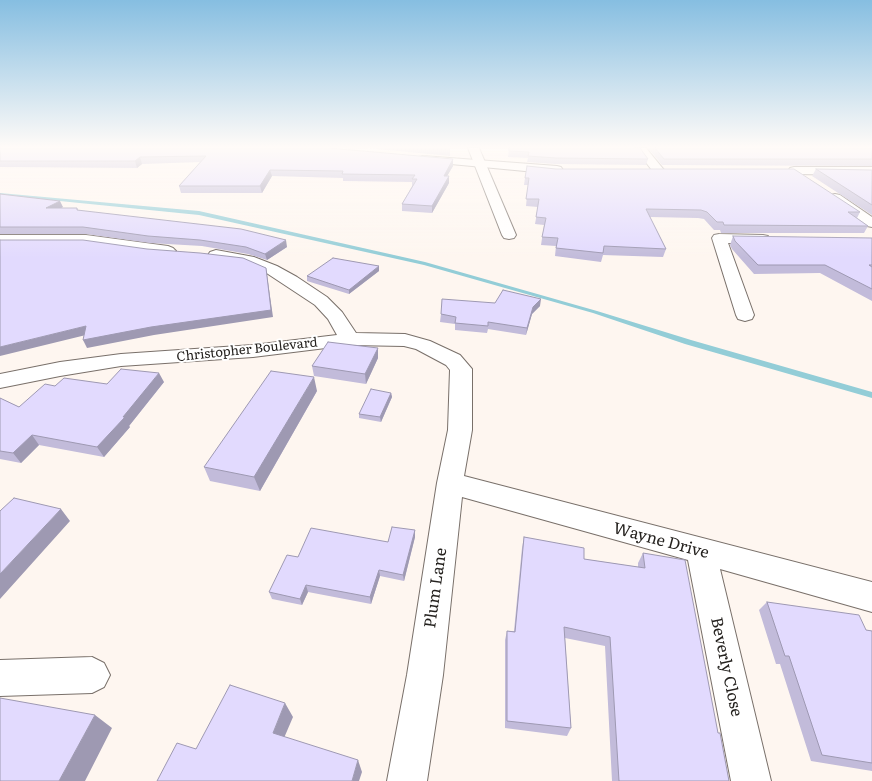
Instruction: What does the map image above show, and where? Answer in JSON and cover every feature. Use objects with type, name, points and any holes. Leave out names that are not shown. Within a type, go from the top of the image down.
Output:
[{"type":"street","points":[[488,184],[509,235]]},
{"type":"street","points":[[825,192],[872,223]]},
{"type":"street","points":[[745,315],[719,238],[780,239]]},
{"type":"street","points":[[0,240],[86,240],[114,243],[150,250],[181,252]]},
{"type":"street","points":[[202,253],[248,260],[271,269],[321,301],[335,316],[350,339]]},
{"type":"street","name":"Christopher Boulevard","points":[[0,381],[60,369],[121,360],[253,351],[350,339],[405,340],[440,352],[453,360],[461,369],[461,395]]},
{"type":"street","name":"Plum Lane","points":[[407,781],[425,675],[450,483],[460,430],[461,395]]},
{"type":"street","name":"Wayne Drive","points":[[450,483],[872,598]]},
{"type":"street","name":"Beverly Close","points":[[701,552],[751,781]]},
{"type":"street","points":[[0,678],[92,675]]},
{"type":"building","points":[[180,184],[261,184],[260,186],[179,186]]},
{"type":"building","points":[[414,184],[444,184],[432,206],[402,204]]},
{"type":"building","points":[[528,184],[818,184],[860,212],[848,212],[868,226],[724,225],[723,222],[717,222],[707,212],[701,210],[646,209],[666,249],[604,246],[603,253],[556,248],[558,238],[542,237],[546,218],[536,217],[539,199],[526,199]]},
{"type":"building","points":[[840,184],[872,184],[872,205]]},
{"type":"building","points":[[0,194],[60,201],[46,208],[77,208],[77,210],[241,229],[286,240],[265,254],[246,247],[200,240],[148,236],[83,227],[0,227]]},
{"type":"building","points":[[733,236],[872,238],[872,265],[869,265],[872,267],[872,289],[825,265],[758,265],[735,241]]},
{"type":"building","points":[[0,240],[83,240],[147,249],[243,258],[266,268],[271,310],[151,327],[83,340],[86,326],[0,347]]},
{"type":"building","points":[[333,258],[379,266],[349,290],[307,276]]},
{"type":"building","points":[[503,290],[541,299],[533,307],[527,328],[488,322],[488,326],[455,323],[456,317],[441,314],[442,299],[495,303]]},
{"type":"building","points":[[328,342],[378,348],[365,374],[312,366]]},
{"type":"building","points":[[121,369],[159,373],[123,417],[125,417],[97,447],[32,435],[13,453],[0,451],[0,398],[19,407],[45,384],[55,386],[64,378],[107,384]]},
{"type":"building","points":[[271,371],[314,377],[254,477],[204,467]]},
{"type":"building","points":[[371,389],[391,393],[380,417],[359,414]]},
{"type":"building","points":[[14,498],[61,509],[0,574],[0,511]]},
{"type":"building","points":[[392,527],[415,530],[403,575],[379,570],[370,597],[306,585],[300,599],[269,592],[287,555],[298,557],[311,528],[388,542]]},
{"type":"building","points":[[524,537],[584,548],[584,559],[645,568],[643,553],[685,560],[718,733],[720,733],[729,781],[619,781],[610,637],[564,627],[571,728],[507,721],[507,631],[515,632]]},
{"type":"building","points":[[767,602],[859,615],[866,630],[872,631],[872,763],[822,755],[789,656],[785,656]]},
{"type":"building","points":[[230,685],[285,703],[273,733],[358,760],[352,781],[157,781],[177,743],[196,749]]},
{"type":"building","points":[[0,698],[95,715],[59,781],[0,781]]},
{"type":"waterway","points":[[0,194],[199,213],[425,264],[595,312],[688,342],[872,395]]}]
